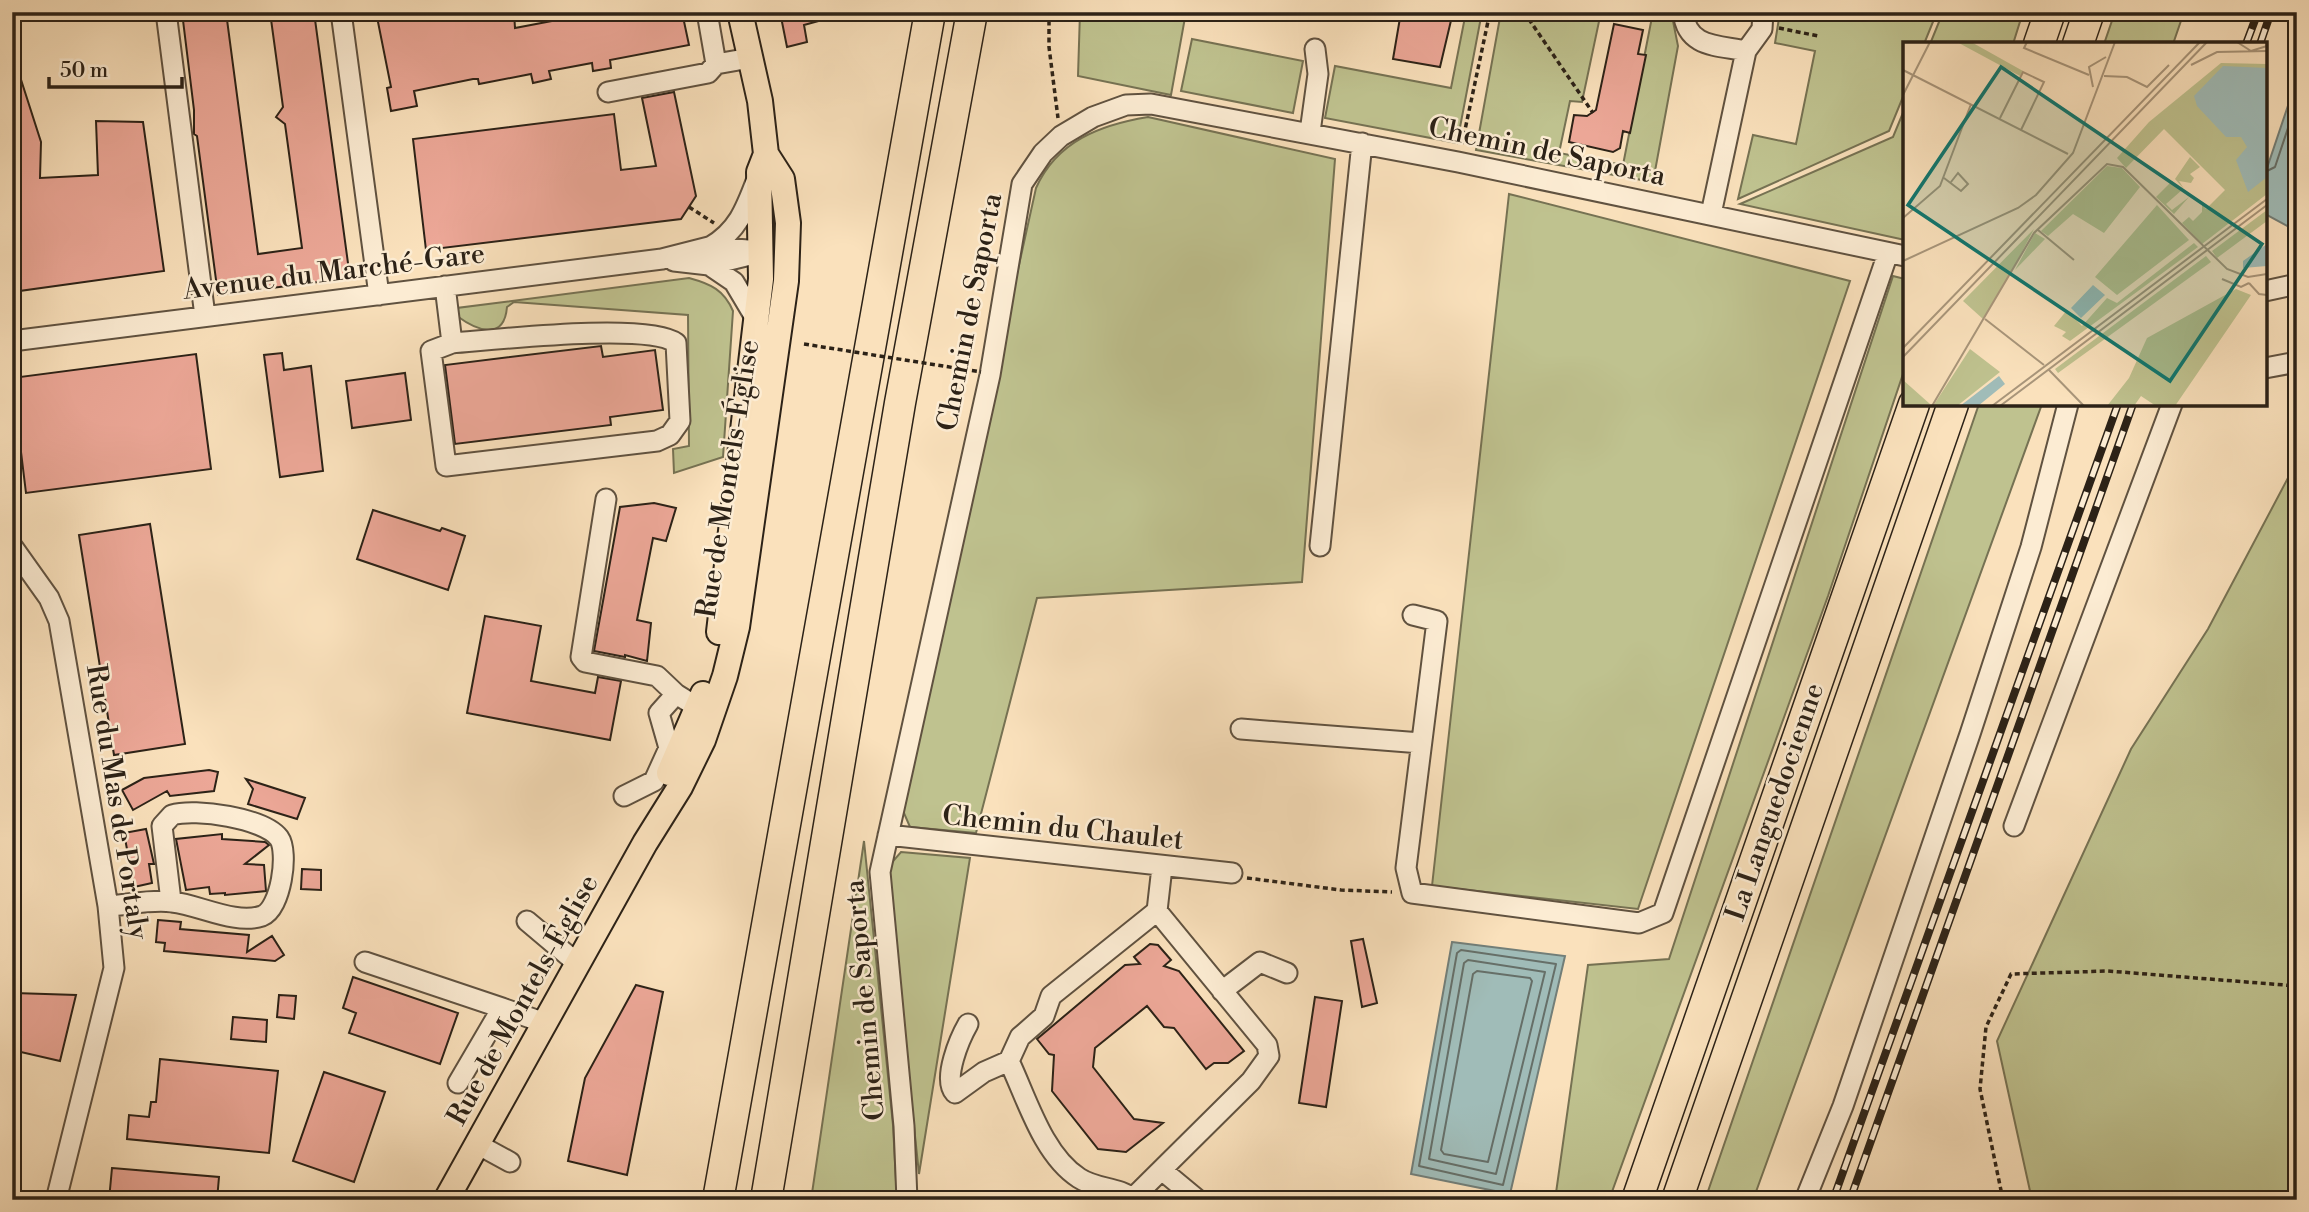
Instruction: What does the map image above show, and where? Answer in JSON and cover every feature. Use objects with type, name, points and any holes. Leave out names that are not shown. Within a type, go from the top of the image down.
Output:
[{"type":"highway","points":[[719,1200],[930,12]]},
{"type":"highway","points":[[766,1200],[900,403],[972,12]]},
{"type":"highway","points":[[2040,42],[2050,12]]},
{"type":"highway","points":[[2079,42],[2089,12]]},
{"type":"highway","name":"La Languedocienne","points":[[1637,1200],[1913,406]]},
{"type":"highway","name":"La Languedocienne","points":[[1676,1200],[1952,406]]},
{"type":"main road","name":"Rue de Montels-Église","points":[[446,1200],[653,829],[680,788],[705,710],[708,680],[720,625],[756,319],[761,251],[763,163],[760,101],[740,12]]},
{"type":"main road","name":"Rue de Montels-Église","points":[[705,710],[725,676],[740,607],[779,340],[788,223],[782,179],[763,163]]},
{"type":"main road","points":[[761,251],[787,251]]},
{"type":"street","points":[[166,12],[205,316]]},
{"type":"street","points":[[341,12],[379,295]]},
{"type":"street","points":[[707,12],[716,64]]},
{"type":"street","points":[[1683,12],[1685,28],[1697,41],[1746,51]]},
{"type":"street","points":[[1711,214],[1746,51],[1762,29],[1763,12]]},
{"type":"street","points":[[1310,132],[1318,74],[1315,49]]},
{"type":"street","points":[[608,92],[708,73],[716,64],[750,58]]},
{"type":"street","name":"Chemin de Saporta","points":[[907,1200],[904,1126],[880,872],[990,375],[1022,184],[1043,153],[1061,136],[1093,117],[1126,105],[1151,104],[1310,132],[1711,214],[1896,255]]},
{"type":"street","points":[[1320,546],[1362,143]]},
{"type":"street","points":[[756,319],[734,282],[709,256],[741,219],[763,163]]},
{"type":"street","name":"Avenue du Marché-Gare","points":[[12,341],[662,259],[761,251]]},
{"type":"street","points":[[1413,615],[1437,621],[1406,868],[1412,893],[1639,923],[1663,914],[1896,255]]},
{"type":"street","points":[[2267,291],[2297,284]]},
{"type":"street","points":[[445,286],[452,342]]},
{"type":"street","points":[[641,334],[667,337],[676,343],[680,421],[670,435],[657,441],[446,466],[431,351],[452,342],[545,336],[641,334]]},
{"type":"street","points":[[2267,368],[2297,362]]},
{"type":"street","points":[[1805,1200],[1843,1106],[1970,734],[2031,547],[2067,406]]},
{"type":"street","points":[[2014,826],[2171,406]]},
{"type":"street","points":[[606,499],[581,657],[585,662],[657,676],[676,694],[705,710]]},
{"type":"street","name":"Rue du Mas de Portaly","points":[[12,546],[49,598],[59,621],[108,906],[114,968],[57,1200]]},
{"type":"street","points":[[624,796],[654,782],[669,748],[659,713],[676,694]]},
{"type":"street","points":[[1241,729],[1421,743]]},
{"type":"street","points":[[108,906],[171,901],[237,917],[261,916],[274,908],[279,895],[283,847],[280,839],[270,830],[224,817],[200,812],[172,815],[162,826],[171,901]]},
{"type":"street","name":"Chemin du Chaulet","points":[[888,835],[1232,873]]},
{"type":"street","points":[[968,1024],[957,1043],[950,1084],[955,1093],[984,1072],[1009,1061],[1020,1037],[1044,1016],[1051,996],[1157,911],[1162,867]]},
{"type":"street","points":[[1009,1061],[1041,1129],[1065,1167],[1092,1185],[1124,1191],[1134,1199],[1163,1171],[1251,1081],[1269,1056],[1267,1045],[1157,911]]},
{"type":"street","points":[[527,921],[578,964]]},
{"type":"street","points":[[365,962],[545,1023]]},
{"type":"street","points":[[1222,991],[1260,962],[1287,973]]},
{"type":"street","points":[[458,1083],[502,1008]]},
{"type":"street","points":[[477,1144],[510,1162]]},
{"type":"street","points":[[1163,1171],[1198,1200]]},
{"type":"path","points":[[1049,12],[1049,47],[1061,136]]},
{"type":"path","points":[[1458,162],[1490,12]]},
{"type":"path","points":[[1524,12],[1593,113]]},
{"type":"path","points":[[688,207],[720,226]]},
{"type":"path","points":[[804,344],[981,372]]},
{"type":"path","points":[[1232,873],[1246,878],[1341,890],[1412,893]]},
{"type":"path","points":[[2003,1200],[1980,1089],[1986,1027],[2011,974],[2108,971],[2297,986]]},
{"type":"green space","points":[[1080,12],[1186,12],[1171,95],[1078,76]]},
{"type":"green space","points":[[1466,12],[1482,12],[1457,143],[1325,118],[1335,66],[1451,88]]},
{"type":"green space","points":[[1501,12],[1601,12],[1582,102],[1570,101],[1559,153],[1623,165],[1653,12],[1672,16],[1678,46],[1653,182],[1476,150]]},
{"type":"green space","points":[[1780,12],[1826,19],[1828,12],[1937,12],[1925,42],[1903,42],[1903,97],[1889,131],[1738,199],[1753,135],[1796,144],[1815,51],[1775,43]]},
{"type":"green space","points":[[1943,12],[2023,12],[2014,42],[1931,42]]},
{"type":"green space","points":[[2115,12],[2184,12],[2174,42],[2105,42]]},
{"type":"green space","points":[[1192,39],[1303,61],[1293,113],[1181,91]]},
{"type":"green space","points":[[1903,113],[1903,240],[1740,204],[1893,137]]},
{"type":"green space","points":[[1148,117],[1335,159],[1302,582],[1037,598],[976,833],[910,827],[900,804],[1036,188],[1056,158],[1082,138],[1113,125]]},
{"type":"green space","points":[[1509,194],[1850,281],[1638,909],[1432,886]]},
{"type":"green space","points":[[1893,276],[1903,278],[1903,374],[1828,596],[1609,1200],[1555,1200],[1588,965],[1669,959]]},
{"type":"green space","points":[[689,278],[716,289],[733,311],[723,457],[674,473],[673,449],[689,446],[688,315],[514,302],[507,307],[501,325],[488,330],[480,329],[457,316],[457,308]]},
{"type":"green space","points":[[1978,406],[2041,406],[1753,1200],[1705,1200]]},
{"type":"green space","points":[[2297,461],[2297,1200],[2032,1200],[1997,1041],[2131,749],[2208,629]]},
{"type":"green space","points":[[864,841],[893,1125],[897,1200],[811,1200]]},
{"type":"green space","points":[[901,852],[970,858],[919,1174],[887,868]]},
{"type":"water","points":[[2297,79],[2297,228],[2291,228],[2267,215],[2267,168]]},
{"type":"water","points":[[1452,942],[1565,956],[1510,1194],[1411,1174]]},
{"type":"building","points":[[182,12],[226,12],[258,254],[302,248],[285,124],[276,117],[283,107],[270,12],[314,12],[350,278],[218,295],[197,136],[194,134],[194,110]]},
{"type":"building","points":[[376,12],[418,12],[419,20],[465,15],[464,12],[514,12],[515,28],[599,12],[682,12],[689,45],[610,60],[611,68],[593,71],[592,63],[549,71],[551,79],[533,83],[531,74],[479,84],[478,79],[473,79],[414,91],[417,106],[391,111],[387,88],[391,87]]},
{"type":"building","points":[[780,12],[832,12],[833,17],[804,25],[807,42],[787,47]]},
{"type":"building","points":[[1401,12],[1453,12],[1440,67],[1393,59]]},
{"type":"building","points":[[1614,24],[1643,30],[1638,54],[1646,55],[1630,133],[1623,131],[1620,148],[1613,152],[1569,142],[1574,115],[1587,116],[1596,110]]},
{"type":"building","points":[[12,61],[15,61],[41,142],[40,178],[98,175],[96,121],[143,122],[164,271],[12,292]]},
{"type":"building","points":[[674,92],[696,196],[681,219],[426,250],[413,139],[614,114],[621,170],[656,166],[642,98]]},
{"type":"building","points":[[601,346],[603,357],[655,350],[663,410],[610,417],[611,425],[455,444],[445,365]]},
{"type":"building","points":[[282,353],[284,370],[311,366],[323,471],[280,477],[264,355]]},
{"type":"building","points":[[196,354],[211,469],[26,493],[12,378]]},
{"type":"building","points":[[405,373],[411,420],[352,428],[346,381]]},
{"type":"building","points":[[654,503],[676,508],[666,541],[653,538],[637,620],[651,623],[647,661],[594,651],[620,507]]},
{"type":"building","points":[[373,510],[465,536],[448,590],[357,559]]},
{"type":"building","points":[[150,524],[185,744],[114,755],[79,535]]},
{"type":"building","points":[[485,616],[541,626],[531,681],[595,693],[598,677],[621,681],[610,740],[467,713]]},
{"type":"building","points":[[209,770],[218,772],[214,791],[170,796],[167,791],[133,810],[122,790],[144,778]]},
{"type":"building","points":[[246,779],[305,798],[297,819],[248,804],[253,789]]},
{"type":"building","points":[[146,829],[154,864],[149,864],[152,883],[134,887],[124,833]]},
{"type":"building","points":[[222,834],[222,839],[265,842],[269,845],[245,864],[264,865],[266,891],[225,895],[210,894],[209,887],[186,890],[176,839]]},
{"type":"building","points":[[302,869],[321,870],[321,890],[301,889]]},
{"type":"building","points":[[158,920],[181,922],[180,929],[249,935],[247,952],[272,936],[284,955],[275,961],[164,951],[165,943],[156,942]]},
{"type":"building","points":[[1363,939],[1377,1003],[1362,1007],[1351,941]]},
{"type":"building","points":[[1150,944],[1158,945],[1171,960],[1164,966],[1179,971],[1244,1051],[1228,1063],[1214,1063],[1206,1069],[1174,1028],[1164,1027],[1147,1006],[1095,1048],[1093,1067],[1134,1119],[1163,1123],[1126,1152],[1098,1149],[1052,1091],[1054,1055],[1049,1054],[1037,1039],[1125,965],[1140,964],[1134,957]]},
{"type":"building","points":[[353,977],[458,1013],[440,1064],[349,1033],[356,1013],[343,1008]]},
{"type":"building","points":[[636,985],[663,992],[627,1175],[568,1161],[585,1078]]},
{"type":"building","points":[[14,993],[76,995],[60,1061],[12,1050]]},
{"type":"building","points":[[279,995],[296,996],[294,1019],[277,1017]]},
{"type":"building","points":[[1315,997],[1342,1001],[1326,1107],[1299,1103]]},
{"type":"building","points":[[233,1017],[267,1020],[266,1042],[231,1039]]},
{"type":"building","points":[[160,1059],[278,1071],[269,1153],[127,1139],[129,1115],[149,1117],[151,1102],[156,1102]]},
{"type":"building","points":[[324,1072],[385,1092],[354,1182],[293,1161]]},
{"type":"building","points":[[112,1168],[219,1177],[217,1200],[109,1200]]},
{"type":"railway","points":[[2247,42],[2258,12]]},
{"type":"railway","points":[[2261,42],[2271,12]]},
{"type":"railway","points":[[1833,1200],[2117,406]]},
{"type":"railway","points":[[1850,1200],[2132,406]]}]
